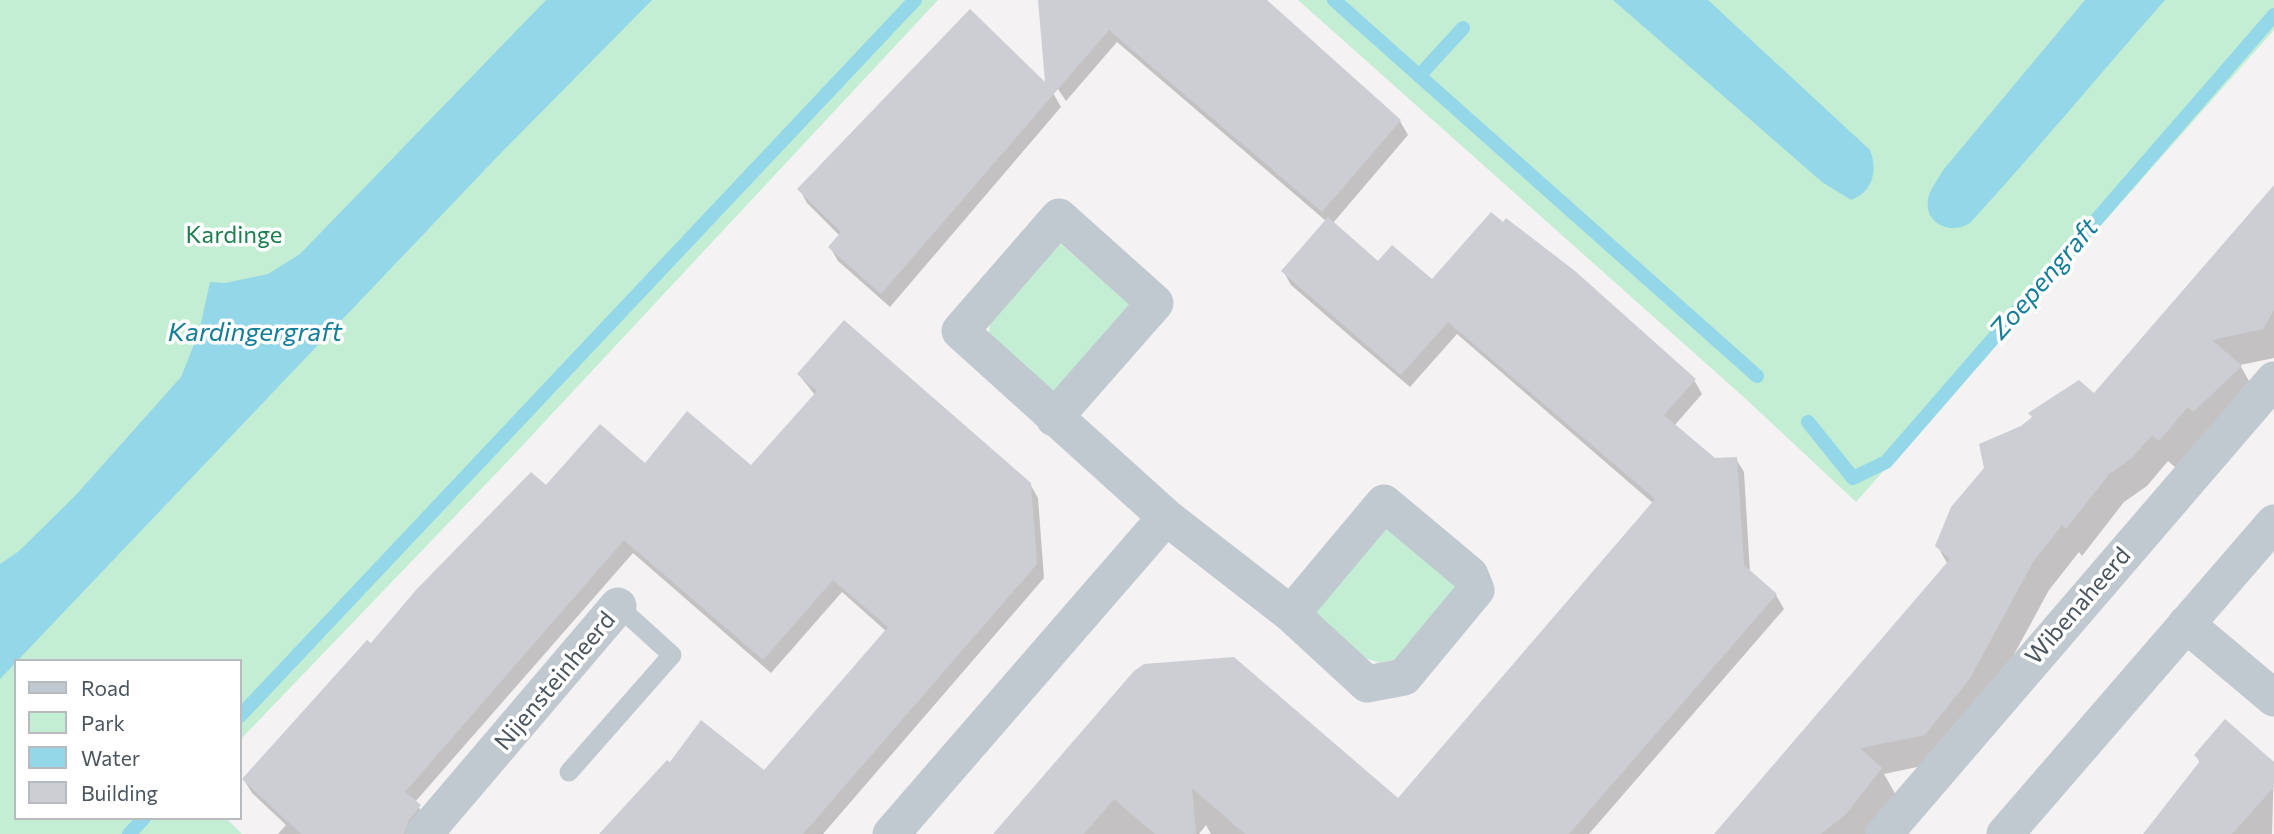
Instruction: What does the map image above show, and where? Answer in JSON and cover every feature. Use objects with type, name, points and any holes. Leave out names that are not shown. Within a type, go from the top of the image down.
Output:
[{"type":"street","points":[[1054,418],[1155,303],[1059,217],[960,331],[1054,418],[1166,517],[1290,614],[1367,684],[1405,677],[1476,590],[1471,575],[1384,503],[1290,614]]},
{"type":"street","name":"Wibenaheerd","points":[[1884,834],[2274,380]]},
{"type":"street","points":[[891,834],[1166,517]]},
{"type":"street","points":[[2005,834],[2274,523]]},
{"type":"street","name":"Nijensteinheerd","points":[[424,834],[618,606]]},
{"type":"street","points":[[2186,624],[2274,698]]},
{"type":"lane","name":"Nijensteinheerd","points":[[569,772],[672,654],[618,606]]},
{"type":"green space","name":"Kardinge","points":[[0,0],[938,0],[508,461],[242,738],[242,659],[14,659],[14,820],[228,820],[242,834],[0,834]]},
{"type":"green space","points":[[1298,0],[2274,0],[2274,30],[1856,502],[1748,401]]},
{"type":"green space","points":[[1056,240],[1131,305],[1053,399],[991,346],[989,331],[991,318]]},
{"type":"green space","points":[[1385,523],[1460,588],[1401,658],[1380,663],[1359,656],[1312,613]]},
{"type":"water","name":"Kardingergraft","points":[[546,0],[652,0],[497,157],[19,659],[14,659],[14,664],[0,679],[0,564],[19,551],[75,496],[181,377],[199,332],[210,282],[225,283],[268,274],[300,254]]},
{"type":"water","points":[[1613,0],[1708,0],[1870,150],[1873,172],[1869,186],[1851,200],[1822,182]]},
{"type":"water","points":[[2085,0],[2165,0],[1970,223],[1955,228],[1941,225],[1930,215],[1928,199],[1944,169]]},
{"type":"building","points":[[1038,0],[1267,0],[1401,120],[1322,212],[1109,30],[881,294],[828,247],[841,232],[797,189],[970,9],[1045,82]]},
{"type":"building","points":[[2274,185],[2274,310],[2263,329],[2212,340],[2242,366],[2193,412],[2188,407],[2159,441],[2152,435],[2132,458],[2109,474],[2066,529],[2062,525],[2033,562],[1969,680],[1925,735],[1860,748],[1882,768],[1846,814],[1821,834],[1714,834],[1950,559],[1935,546],[1951,507],[1984,468],[1979,444],[2021,426],[2032,417],[2028,413],[2079,380],[2094,393]]},
{"type":"building","points":[[1491,212],[1503,222],[1506,218],[1575,271],[1696,379],[1664,415],[1715,458],[1737,457],[1744,565],[1777,594],[1569,834],[1245,834],[1192,788],[1196,834],[1155,834],[1114,799],[1084,834],[993,834],[1134,671],[1144,664],[1234,657],[1398,798],[1655,499],[1448,322],[1401,375],[1281,271],[1328,217],[1378,261],[1392,245],[1432,279]]},
{"type":"building","points":[[844,320],[1031,483],[1037,564],[803,834],[599,834],[667,760],[670,762],[701,720],[764,770],[888,627],[833,580],[763,660],[624,540],[405,792],[421,805],[408,821],[404,834],[301,834],[242,779],[367,640],[371,643],[416,590],[531,472],[546,485],[600,424],[645,463],[687,411],[751,465],[817,391],[797,374]]},
{"type":"building","points":[[2225,719],[2274,762],[2274,787],[2232,834],[2143,834],[2200,761],[2194,755]]},
{"type":"waterway","points":[[242,714],[915,0]]},
{"type":"waterway","points":[[1334,0],[1757,376]]},
{"type":"waterway","name":"Zoepengraft","points":[[1808,422],[1853,478],[1886,462],[2274,15]]},
{"type":"waterway","points":[[1419,76],[1463,28]]},
{"type":"waterway","points":[[129,834],[142,820]]}]
